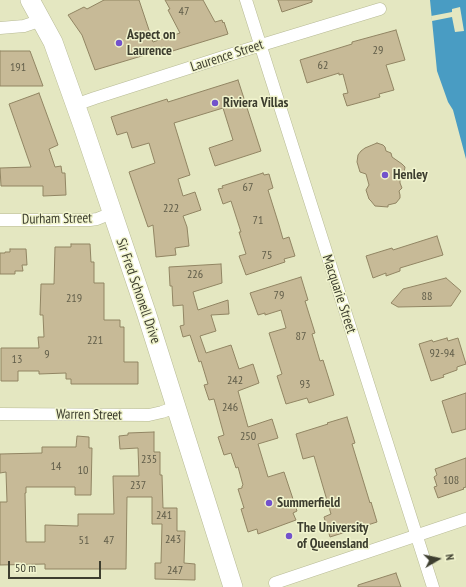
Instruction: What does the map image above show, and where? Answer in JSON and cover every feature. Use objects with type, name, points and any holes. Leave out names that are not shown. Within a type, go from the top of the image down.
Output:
[{"type":"main road","name":"Sir Fred Schonell Drive","points":[[30,0],[53,42],[75,105],[146,312],[233,587]]},
{"type":"street","name":"Macquarie Street","points":[[246,0],[433,587]]},
{"type":"street","name":"Laurence Street","points":[[75,105],[260,45],[380,9]]},
{"type":"street","points":[[0,28],[24,26],[42,20]]},
{"type":"street","name":"Durham Street","points":[[0,220],[90,220],[112,213]]},
{"type":"street","name":"Warren Street","points":[[0,414],[149,415],[176,407]]},
{"type":"street","points":[[275,583],[466,519]]},
{"type":"water","points":[[430,0],[466,0],[466,159],[453,110],[448,102],[437,71]]},
{"type":"pier","points":[[460,7],[464,31],[455,32],[452,17],[432,21],[431,16],[452,12],[452,9]]},
{"type":"building","name":"Aspect on Laurence","points":[[104,0],[139,0],[153,42],[180,33],[168,10],[170,9],[165,0],[203,0],[215,22],[222,20],[223,23],[224,22],[228,34],[166,53],[165,49],[95,70],[82,35],[68,15],[84,7],[87,9]]},
{"type":"building","points":[[278,0],[312,0],[312,2],[282,12]]},
{"type":"building","points":[[396,30],[405,60],[386,65],[394,90],[379,94],[380,97],[347,106],[343,94],[348,93],[343,74],[339,75],[339,73],[307,83],[300,60],[352,44],[352,42]]},
{"type":"building","points":[[0,51],[30,51],[43,86],[0,86]]},
{"type":"building","points":[[238,80],[261,151],[215,166],[209,148],[233,140],[223,108],[174,123],[190,175],[178,179],[183,196],[195,192],[201,210],[183,216],[187,227],[189,246],[175,248],[176,255],[156,257],[153,225],[148,227],[129,172],[155,163],[149,143],[132,148],[127,132],[117,135],[111,117],[167,99],[168,102]]},
{"type":"building","points":[[39,93],[58,145],[49,149],[55,167],[61,166],[62,173],[65,173],[66,195],[43,196],[43,186],[1,186],[0,168],[31,167],[9,104]]},
{"type":"building","name":"Henley","points":[[377,143],[383,145],[386,151],[391,153],[392,157],[405,167],[404,173],[400,179],[402,188],[399,191],[400,198],[396,203],[388,205],[388,207],[375,206],[369,199],[366,190],[369,185],[366,174],[360,172],[357,162],[358,155],[361,151]]},
{"type":"building","points":[[263,173],[264,175],[269,174],[273,188],[268,190],[283,239],[289,237],[295,256],[284,259],[285,262],[246,275],[239,256],[246,254],[231,201],[223,204],[218,189],[223,188],[222,186]]},
{"type":"building","points":[[437,236],[443,255],[400,268],[400,271],[386,276],[386,273],[373,278],[366,256],[392,248],[393,250]]},
{"type":"building","points":[[71,244],[90,244],[91,262],[94,262],[94,283],[104,283],[104,320],[120,320],[120,327],[124,327],[124,362],[138,362],[138,384],[71,384],[71,379],[66,379],[66,373],[39,374],[39,371],[18,371],[18,381],[1,381],[1,348],[39,348],[38,337],[44,337],[43,315],[40,315],[41,284],[54,284],[55,247],[71,247]]},
{"type":"building","points":[[10,249],[26,249],[27,265],[22,265],[23,271],[15,271],[15,274],[0,274],[0,253],[10,252]]},
{"type":"building","points":[[221,264],[222,283],[193,292],[198,310],[228,300],[229,314],[211,315],[216,331],[200,336],[206,353],[231,345],[239,369],[253,364],[259,383],[238,391],[248,427],[272,419],[278,438],[258,444],[268,477],[284,472],[297,511],[293,513],[296,520],[258,534],[257,529],[248,532],[241,509],[244,508],[238,489],[242,488],[243,485],[238,467],[236,468],[231,453],[224,455],[218,437],[224,435],[214,399],[209,400],[204,385],[208,384],[201,361],[199,362],[190,335],[183,337],[180,326],[184,325],[183,305],[173,306],[172,286],[170,286],[169,267]]},
{"type":"building","points":[[301,277],[308,300],[305,301],[315,333],[312,334],[320,361],[323,360],[334,395],[309,403],[307,398],[286,404],[277,376],[282,374],[269,333],[286,328],[281,310],[265,315],[265,313],[258,315],[250,293]]},
{"type":"building","points":[[446,278],[461,291],[451,306],[398,307],[391,303],[403,289]]},
{"type":"building","points":[[447,338],[448,341],[458,338],[466,364],[457,367],[457,370],[443,375],[444,377],[431,381],[419,344]]},
{"type":"building","points":[[466,393],[466,429],[452,433],[442,401]]},
{"type":"building","points":[[347,417],[355,443],[352,444],[377,522],[330,537],[324,517],[331,514],[314,456],[303,459],[296,434]]},
{"type":"building","points":[[154,432],[154,452],[160,452],[160,475],[162,475],[163,508],[177,508],[177,531],[185,531],[184,563],[195,564],[195,580],[155,579],[155,563],[161,563],[162,524],[152,524],[152,497],[127,497],[126,569],[45,569],[45,564],[0,565],[0,502],[7,502],[6,472],[0,473],[0,454],[42,453],[42,447],[76,447],[77,436],[89,437],[89,448],[92,448],[91,495],[75,495],[75,487],[26,487],[26,542],[45,542],[45,525],[78,526],[78,514],[114,514],[113,476],[139,476],[138,448],[120,449],[119,436],[128,435],[128,433]]},
{"type":"building","points":[[466,458],[466,487],[438,498],[434,487],[437,486],[434,477],[437,475],[435,469]]},
{"type":"building","points":[[396,573],[401,587],[358,587],[358,585]]},
{"type":"place","name":"Aspect on Laurence","points":[[119,43]]},
{"type":"place","name":"Riviera Villas","points":[[215,103]]},
{"type":"place","name":"Henley","points":[[385,175]]},
{"type":"place","name":"Summerfield","points":[[269,503]]},
{"type":"place","name":"The University of Queensland","points":[[289,536]]}]
